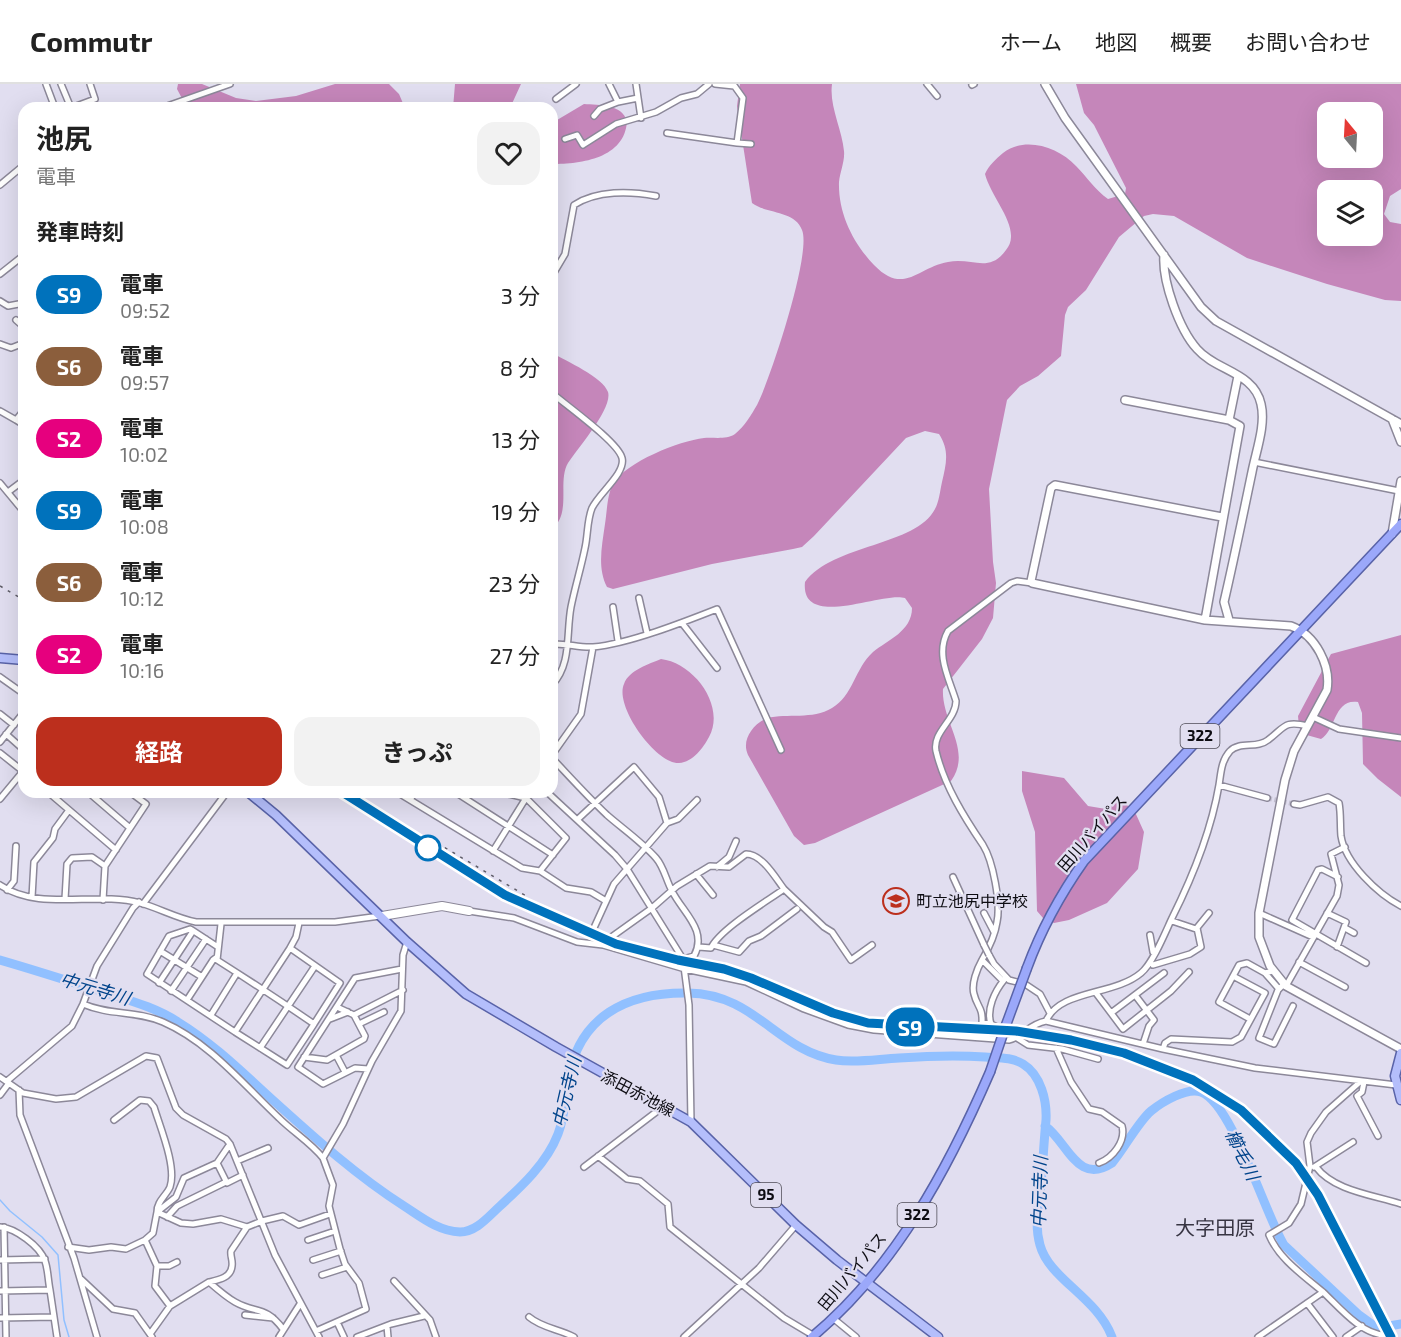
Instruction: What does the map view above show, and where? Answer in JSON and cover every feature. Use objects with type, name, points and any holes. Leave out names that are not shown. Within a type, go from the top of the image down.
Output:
[{"type":"highway","name":"田川バイパス","points":[[813,1336],[834,1319],[866,1284],[923,1205],[960,1141],[990,1072],[1026,968],[1052,911],[1084,861],[1401,524]]},
{"type":"main road","points":[[0,658],[18,660]]},
{"type":"main road","name":"添田赤池線","points":[[255,798],[276,815],[407,942],[466,994],[586,1065],[691,1122],[796,1225],[866,1284],[938,1337]]},
{"type":"main road","points":[[382,916],[442,906],[469,911]]},
{"type":"main road","points":[[1399,1092],[1397,1062],[1401,1051]]},
{"type":"street","points":[[46,84],[53,102]]},
{"type":"street","points":[[69,102],[62,85],[72,84]]},
{"type":"street","points":[[87,102],[95,99],[90,84]]},
{"type":"street","points":[[179,102],[230,84]]},
{"type":"street","points":[[556,99],[576,84]]},
{"type":"street","points":[[609,84],[618,102]]},
{"type":"street","points":[[636,84],[641,118]]},
{"type":"street","points":[[565,139],[577,135],[583,145],[616,124],[656,112],[681,98],[697,94],[709,84]]},
{"type":"street","points":[[715,84],[734,85],[743,98],[737,143]]},
{"type":"street","points":[[927,84],[937,96]]},
{"type":"street","points":[[1045,84],[1065,118],[1201,307],[1216,321],[1401,424]]},
{"type":"street","points":[[594,116],[600,109],[638,98]]},
{"type":"street","points":[[667,134],[752,144]]},
{"type":"street","points":[[0,185],[18,170]]},
{"type":"street","points":[[558,267],[566,254],[574,204],[583,199],[611,193],[641,193],[656,196]]},
{"type":"street","points":[[1164,255],[1166,285],[1190,340],[1197,350],[1250,383],[1262,405],[1262,418],[1254,462],[1224,602],[1229,620]]},
{"type":"street","points":[[0,274],[18,260]]},
{"type":"street","points":[[0,301],[8,306],[18,304]]},
{"type":"street","points":[[2,346],[11,348],[18,345]]},
{"type":"street","points":[[1229,420],[1238,376]]},
{"type":"street","points":[[558,398],[617,447],[623,462],[621,469],[598,499],[590,515],[586,548],[571,608],[564,665],[558,679]]},
{"type":"street","points":[[1125,400],[1229,420],[1240,426],[1205,620]]},
{"type":"street","points":[[0,411],[16,420],[18,418]]},
{"type":"street","points":[[1392,419],[1401,442]]},
{"type":"street","points":[[1254,462],[1399,491]]},
{"type":"street","points":[[1392,536],[1401,481]]},
{"type":"street","points":[[0,483],[18,504]]},
{"type":"street","points":[[8,492],[18,484]]},
{"type":"street","points":[[1032,583],[1031,576],[1051,488],[1055,486],[1222,517]]},
{"type":"street","points":[[978,1037],[983,1011],[974,998],[973,990],[978,968],[998,919],[995,879],[984,846],[976,838],[954,799],[936,751],[937,738],[956,708],[957,701],[942,657],[942,649],[943,639],[948,631],[1011,583],[1017,581],[1205,620],[1292,626],[1301,630],[1327,666],[1329,679],[1327,690],[1294,751],[1285,780],[1259,913],[1259,937],[1269,972],[1283,987],[1401,1051]]},
{"type":"street","points":[[639,598],[647,633]]},
{"type":"street","points":[[613,607],[618,641]]},
{"type":"street","points":[[558,644],[593,647],[682,623],[717,609],[780,750]]},
{"type":"street","points":[[682,623],[717,668]]},
{"type":"street","points":[[558,747],[581,714],[593,647]]},
{"type":"street","points":[[0,677],[18,690]]},
{"type":"street","points":[[0,714],[14,725]]},
{"type":"street","points":[[1312,717],[1339,729],[1401,738]]},
{"type":"street","points":[[0,742],[18,721]]},
{"type":"street","points":[[1158,978],[1152,963],[1154,954],[1172,921],[1203,851],[1224,761],[1234,749],[1262,744],[1282,726],[1297,724],[1308,726]]},
{"type":"street","points":[[6,734],[18,745]]},
{"type":"street","points":[[0,753],[18,766]]},
{"type":"street","points":[[558,763],[595,804],[646,849],[661,866],[671,891],[693,923],[698,935],[699,947],[694,956],[683,959]]},
{"type":"street","points":[[578,819],[634,767],[659,797],[667,823]]},
{"type":"street","points":[[0,799],[18,778]]},
{"type":"street","points":[[1219,785],[1267,798]]},
{"type":"street","points":[[1294,804],[1300,805],[1328,797],[1335,799],[1339,803],[1341,836],[1345,847],[1371,886],[1401,906]]},
{"type":"street","points":[[55,798],[116,850]]},
{"type":"street","points":[[95,798],[130,828]]},
{"type":"street","points":[[103,900],[105,866],[146,804],[138,798]]},
{"type":"street","points":[[0,1095],[8,1082],[72,1026],[97,966],[133,908],[141,903],[222,798]]},
{"type":"street","points":[[407,798],[522,868],[540,871],[566,888],[591,892],[606,901]]},
{"type":"street","points":[[465,798],[510,825],[553,855]]},
{"type":"street","points":[[493,850],[526,798],[566,838],[540,871]]},
{"type":"street","points":[[554,798],[627,869],[683,959],[689,1005],[691,1122]]},
{"type":"street","points":[[593,930],[614,884],[667,823],[678,819],[697,800]]},
{"type":"street","points":[[32,897],[34,862],[53,838],[55,830],[69,810]]},
{"type":"street","points":[[717,867],[729,857],[736,841]]},
{"type":"street","points":[[8,890],[14,880],[16,846]]},
{"type":"street","points":[[1293,1006],[1274,1044],[1259,1038],[1283,987],[1337,896],[1338,877],[1330,854],[1345,847]]},
{"type":"street","points":[[610,938],[696,874],[710,866],[729,867],[748,853],[767,867],[784,889],[832,932],[851,960],[872,945]]},
{"type":"street","points":[[65,898],[66,864],[72,858],[92,857],[105,866]]},
{"type":"street","points":[[1314,936],[1292,920],[1318,870],[1322,869],[1338,877]]},
{"type":"street","points":[[696,874],[713,895]]},
{"type":"street","points":[[953,877],[993,964],[1005,979]]},
{"type":"street","points":[[0,885],[23,897],[141,903],[189,921],[221,924],[299,923],[382,916]]},
{"type":"street","points":[[699,947],[711,948],[739,920],[784,889]]},
{"type":"street","points":[[712,945],[739,952],[749,941],[761,936],[796,909]]},
{"type":"street","points":[[469,911],[514,918],[577,942],[603,945],[685,969],[746,982],[804,1009],[848,1025],[874,1030],[1009,1040],[1017,1038],[1033,1024],[1046,1021],[1255,1068],[1362,1082],[1399,1092]]},
{"type":"street","points":[[984,913],[994,932]]},
{"type":"street","points":[[1197,928],[1209,913]]},
{"type":"street","points":[[1259,913],[1314,936],[1366,963]]},
{"type":"street","points":[[1327,913],[1346,922],[1337,947]]},
{"type":"street","points":[[159,982],[191,930],[189,921]]},
{"type":"street","points":[[1172,921],[1197,928]]},
{"type":"street","points":[[235,1032],[290,948],[296,937],[299,923]]},
{"type":"street","points":[[187,1000],[217,957],[221,924]]},
{"type":"street","points":[[1046,1021],[1050,1013],[1068,999],[1096,993],[1131,980],[1152,963],[1190,954],[1201,947],[1197,928]]},
{"type":"street","points":[[1345,928],[1354,933]]},
{"type":"street","points":[[218,947],[191,930],[169,936],[147,974],[287,1065],[340,983],[290,948]]},
{"type":"street","points":[[1150,934],[1154,954]]},
{"type":"street","points":[[171,991],[206,939]]},
{"type":"street","points":[[324,1156],[343,1124],[368,1069],[401,1011],[403,956],[407,942]]},
{"type":"street","points":[[160,951],[202,977]]},
{"type":"street","points":[[217,957],[217,960],[314,1024]]},
{"type":"street","points":[[982,960],[1005,979],[1035,990],[1050,1013]]},
{"type":"street","points":[[1299,962],[1345,987]]},
{"type":"street","points":[[1250,1019],[1219,1002],[1239,965],[1244,963],[1269,972]]},
{"type":"street","points":[[260,1048],[315,966]]},
{"type":"street","points":[[368,1069],[355,1068],[323,1084],[298,1067],[355,978],[402,969]]},
{"type":"street","points":[[1123,1029],[1171,991],[1188,972]]},
{"type":"street","points":[[211,1016],[237,973]]},
{"type":"street","points":[[1111,1013],[1164,973]]},
{"type":"street","points":[[1163,1049],[1167,1040],[1176,1038],[1232,1042],[1241,1037],[1265,993],[1233,975]]},
{"type":"street","points":[[991,1024],[992,1003],[1005,979]]},
{"type":"street","points":[[354,1015],[403,990]]},
{"type":"street","points":[[1096,993],[1123,1029],[1129,1041]]},
{"type":"street","points":[[1135,995],[1154,1020],[1149,1026],[1143,1044]]},
{"type":"street","points":[[294,1054],[303,1058],[327,1060],[364,1039],[354,1015],[329,1000]]},
{"type":"street","points":[[0,1077],[23,1093],[56,1100],[76,1097],[136,1060],[149,1056],[157,1058],[176,1108],[183,1115],[218,1134],[230,1144],[300,1304],[317,1334],[366,1309],[359,1283],[347,1267],[330,1214],[329,1206],[333,1185],[324,1156],[281,1121],[208,1049],[192,1038],[148,1016],[99,1011],[83,1002]]},
{"type":"street","points":[[329,1019],[348,1012]]},
{"type":"street","points":[[359,1024],[384,1012]]},
{"type":"street","points":[[982,1023],[1025,1030]]},
{"type":"street","points":[[1017,1038],[1028,1045],[1056,1048],[1098,1059]]},
{"type":"street","points":[[1056,1048],[1071,1082],[1089,1109],[1102,1112],[1122,1126],[1124,1133],[1111,1157],[1099,1162]]},
{"type":"street","points":[[336,1055],[345,1072]]},
{"type":"street","points":[[1362,1082],[1362,1092],[1357,1096],[1378,1136]]},
{"type":"street","points":[[1362,1082],[1326,1112],[1311,1133],[1307,1142],[1313,1166],[1301,1204],[1289,1223],[1269,1235],[1273,1244],[1290,1265],[1362,1326],[1373,1333],[1384,1335]]},
{"type":"street","points":[[19,1090],[20,1115],[79,1277],[97,1337]]},
{"type":"street","points":[[68,1247],[89,1250],[111,1246],[126,1249],[145,1240],[153,1233],[157,1205],[170,1188],[172,1171],[154,1107],[148,1101],[140,1100],[114,1120]]},
{"type":"street","points":[[584,1167],[664,1106]]},
{"type":"street","points":[[1313,1166],[1353,1143]]},
{"type":"street","points":[[157,1212],[176,1197],[184,1178],[217,1163],[230,1144]]},
{"type":"street","points":[[237,1161],[268,1148]]},
{"type":"street","points":[[598,1156],[627,1179],[640,1181],[668,1204],[670,1227],[784,1318],[813,1336]]},
{"type":"street","points":[[217,1163],[226,1182]]},
{"type":"street","points":[[1313,1166],[1330,1181],[1376,1198],[1401,1204]]},
{"type":"street","points":[[167,1217],[177,1206],[243,1175]]},
{"type":"street","points":[[157,1212],[181,1223],[193,1224],[221,1219],[247,1227]]},
{"type":"street","points":[[79,1277],[113,1309],[135,1313],[151,1336],[170,1306],[209,1282],[230,1273],[231,1251],[247,1227],[283,1216],[299,1225],[330,1214]]},
{"type":"street","points":[[684,1337],[759,1268],[796,1225]]},
{"type":"street","points":[[6,1337],[2,1291],[2,1227],[10,1228],[32,1244],[45,1259],[57,1337]]},
{"type":"street","points":[[308,1240],[335,1231]]},
{"type":"street","points":[[145,1240],[157,1266],[155,1286],[170,1306]]},
{"type":"street","points":[[313,1260],[341,1251]]},
{"type":"street","points":[[2,1260],[45,1259]]},
{"type":"street","points":[[157,1266],[168,1266],[177,1262]]},
{"type":"street","points":[[322,1275],[347,1267]]},
{"type":"street","points":[[394,1281],[430,1320],[436,1337]]},
{"type":"street","points":[[209,1282],[236,1303],[261,1310],[275,1318],[283,1329]]},
{"type":"street","points":[[2,1291],[50,1290]]},
{"type":"street","points":[[1258,1337],[1266,1335],[1323,1292]]},
{"type":"street","points":[[1306,1303],[1333,1337]]},
{"type":"street","points":[[279,1337],[300,1304]]},
{"type":"street","points":[[245,1315],[275,1318]]},
{"type":"street","points":[[357,1337],[424,1316]]},
{"type":"street","points":[[3,1318],[54,1317]]},
{"type":"street","points":[[529,1317],[538,1325],[562,1331],[574,1337]]},
{"type":"street","points":[[834,1319],[856,1337]]},
{"type":"street","points":[[337,1322],[344,1337]]},
{"type":"street","points":[[387,1326],[388,1337]]},
{"type":"street","points":[[1346,1337],[1362,1326]]},
{"type":"shaded area","points":[[178,84],[202,84],[236,98],[256,101],[296,96],[335,84],[389,84],[399,94],[402,102],[184,102],[177,89]]},
{"type":"shaded area","points":[[455,84],[521,84],[513,102],[454,102]]},
{"type":"shaded area","points":[[740,84],[832,84],[832,101],[844,151],[839,194],[848,227],[874,265],[885,274],[903,279],[948,262],[987,263],[1000,257],[1006,250],[1011,241],[1008,222],[985,174],[995,160],[1012,148],[1031,145],[1051,149],[1069,159],[1108,199],[1125,194],[1126,188],[1094,125],[1084,113],[1076,84],[1401,84],[1401,189],[1390,196],[1384,214],[1390,222],[1401,224],[1401,301],[1385,300],[1327,284],[1247,258],[1174,216],[1153,214],[1144,216],[1119,237],[1086,290],[1068,307],[1065,315],[1061,356],[1038,376],[1020,386],[1007,400],[989,489],[996,583],[993,618],[982,639],[943,689],[946,713],[958,747],[957,770],[951,781],[815,843],[804,845],[794,836],[748,755],[747,738],[757,724],[767,718],[816,714],[839,703],[873,652],[898,634],[908,623],[912,608],[905,598],[894,597],[828,607],[815,604],[807,596],[805,582],[818,569],[834,560],[911,531],[925,521],[938,503],[945,469],[945,446],[939,434],[925,431],[906,438],[802,547],[712,564],[613,589],[607,587],[602,572],[601,556],[608,498],[613,484],[620,476],[641,461],[681,443],[704,438],[728,437],[735,434],[745,424],[763,391],[780,345],[796,289],[803,243],[802,230],[793,219],[752,203],[737,106]]},
{"type":"shaded area","points":[[584,104],[615,108],[624,115],[627,121],[619,143],[610,151],[588,160],[558,164],[558,119]]},
{"type":"shaded area","points":[[558,356],[599,381],[608,392],[608,399],[600,418],[568,463],[565,471],[561,515],[558,522]]},
{"type":"shaded area","points":[[1401,635],[1401,797],[1363,764],[1362,713],[1358,702],[1344,705],[1326,735],[1321,739],[1303,734],[1299,727],[1298,716],[1331,654]]},
{"type":"shaded area","points":[[661,659],[673,662],[695,677],[704,688],[713,712],[713,725],[707,741],[697,754],[679,763],[670,761],[649,744],[639,732],[625,706],[624,684],[630,675]]},
{"type":"shaded area","points":[[1022,771],[1064,778],[1088,806],[1106,809],[1120,799],[1135,812],[1144,832],[1138,869],[1107,903],[1069,920],[1054,923],[1043,918],[1037,911],[1035,832],[1022,791]]},
{"type":"waterway","name":"中元寺川","points":[[0,960],[130,1000],[170,1017],[240,1070],[353,1170],[430,1223],[460,1232],[471,1230],[486,1219],[524,1183],[547,1155],[560,1127],[568,1080],[574,1058],[583,1039],[609,1012],[645,997],[688,993],[731,1002],[797,1045],[815,1054],[836,1060],[953,1056],[1014,1060],[1023,1064],[1034,1075],[1042,1089],[1045,1105],[1046,1120],[1037,1222],[1040,1245],[1053,1268],[1096,1311],[1112,1337]]},
{"type":"waterway","name":"櫛毛川","points":[[1045,1126],[1081,1166],[1100,1169],[1112,1163],[1141,1122],[1156,1107],[1182,1093],[1201,1092],[1213,1101],[1225,1116],[1284,1245],[1359,1315],[1377,1328],[1401,1324]]},
{"type":"waterway","points":[[0,1200],[42,1237],[58,1255],[64,1320],[69,1337]]},
{"type":"tunnel","points":[[1267,798],[1294,804]]},
{"type":"railway","points":[[0,586],[18,596]]},
{"type":"railway","points":[[351,798],[505,895],[616,944],[724,969],[833,1013],[868,1023],[1016,1031],[1071,1040],[1124,1053],[1193,1080],[1241,1110],[1296,1163],[1318,1195],[1391,1337]]},
{"type":"railway","points":[[437,843],[528,897]]},
{"type":"train","name":"S9","points":[[351,798],[505,895],[616,944],[724,969],[833,1013],[868,1023],[1016,1031],[1071,1040],[1146,1060],[1193,1080],[1241,1110],[1296,1163],[1318,1195],[1391,1337]]},
{"type":"place","name":"町立池尻中学校","points":[[896,901]]},
{"type":"district","name":"大字田原","points":[[1215,1228]]}]
